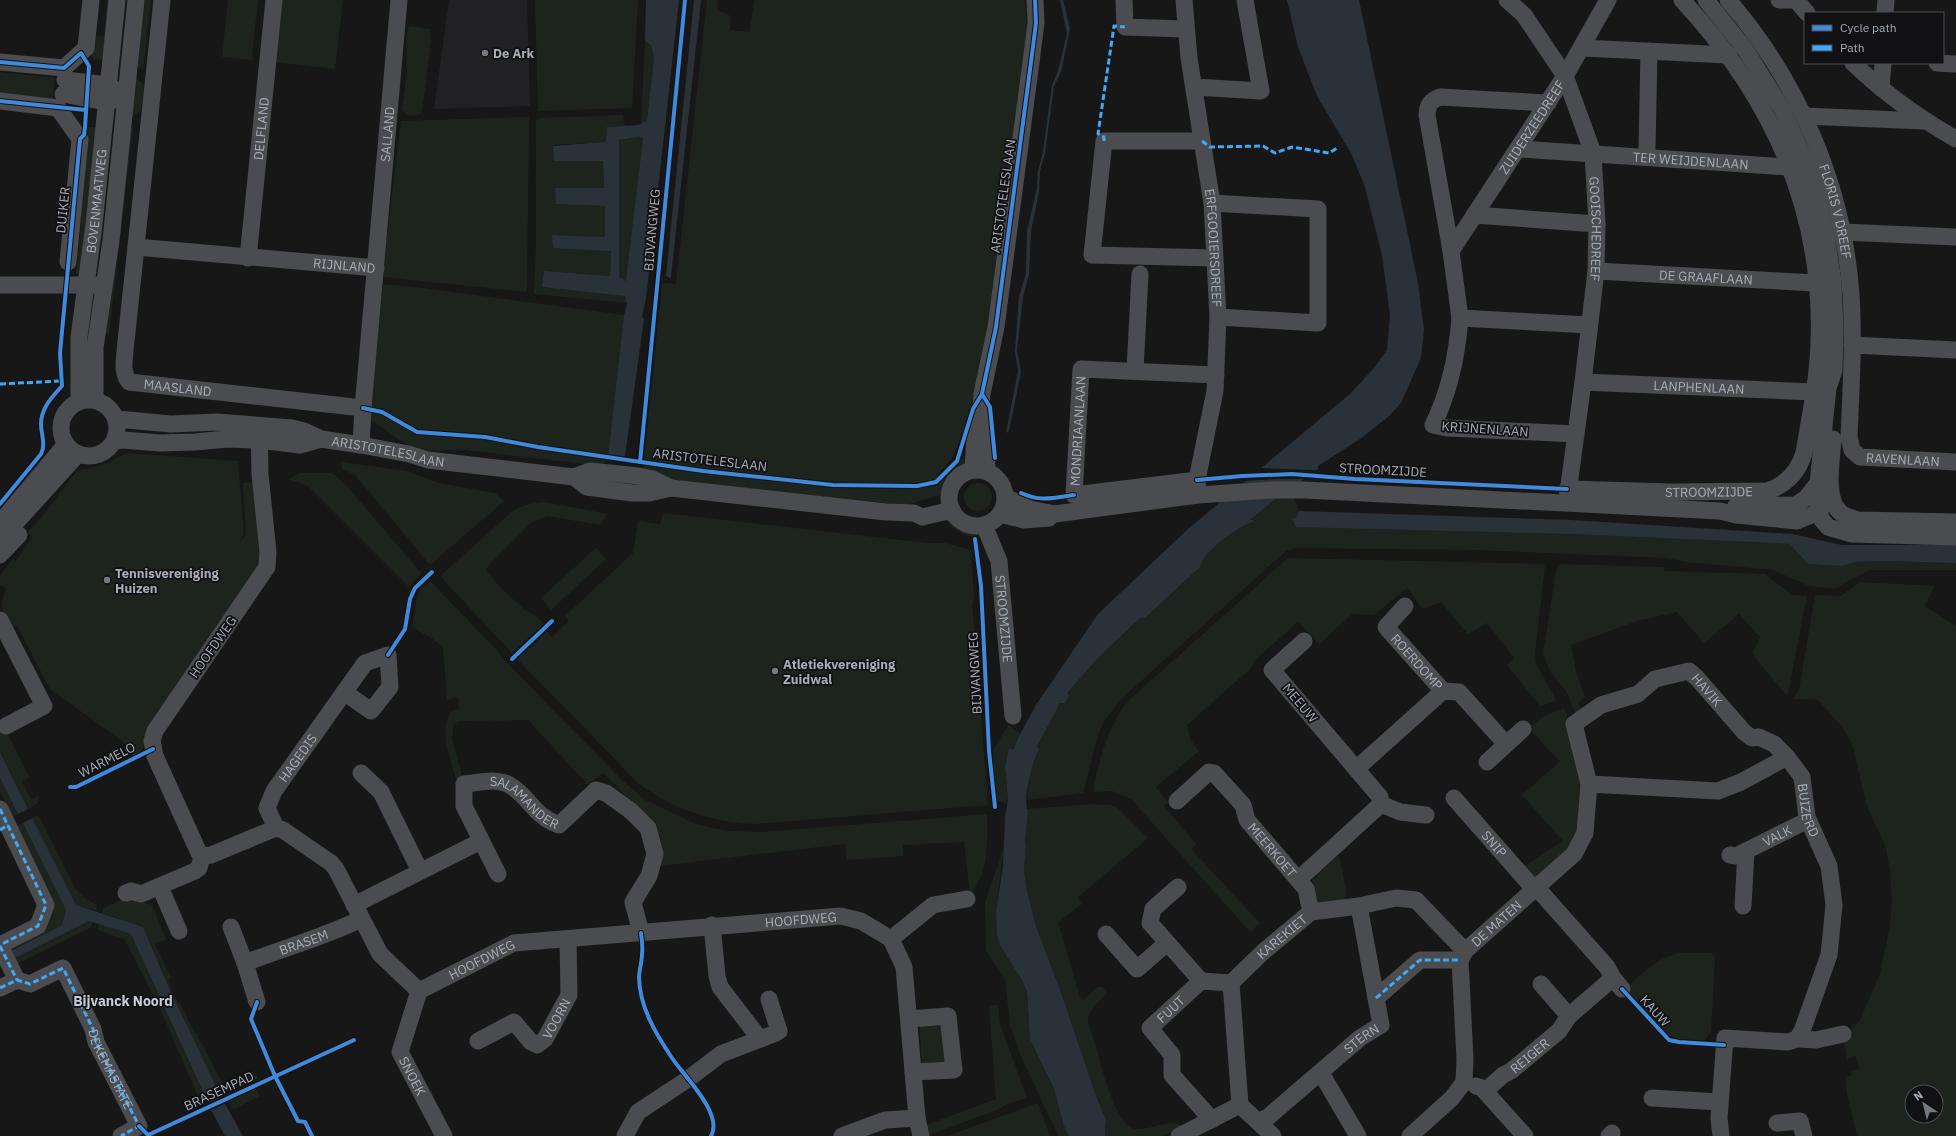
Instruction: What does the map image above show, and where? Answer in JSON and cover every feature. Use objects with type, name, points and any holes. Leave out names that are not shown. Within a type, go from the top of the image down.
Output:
[{"type":"street","points":[[62,87],[86,48],[91,0]]},
{"type":"street","name":"BOVENMAATWEG","points":[[87,401],[79,337],[117,0]]},
{"type":"street","name":"BOVENMAATWEG","points":[[87,401],[105,286],[136,0]]},
{"type":"street","points":[[136,247],[162,0]]},
{"type":"street","name":"DELFLAND","points":[[248,258],[274,0]]},
{"type":"street","name":"SALLAND","points":[[376,268],[399,0]]},
{"type":"street","name":"ARISTOTELESLAAN","points":[[980,471],[975,437],[996,327],[1032,62],[1036,23],[1035,0]]},
{"type":"street","points":[[1124,0],[1125,27],[1185,29]]},
{"type":"street","name":"ERFGOOIERSDREEF","points":[[1184,0],[1185,29],[1212,203],[1218,317],[1215,391],[1197,488]]},
{"type":"street","points":[[1195,88],[1261,91],[1245,0]]},
{"type":"street","name":"GOOISCHEDREEF","points":[[1507,0],[1524,15],[1565,76],[1593,154],[1597,224],[1596,271],[1583,382],[1567,496]]},
{"type":"street","name":"ZUIDERZEEDREEF","points":[[1451,251],[1519,149],[1565,76],[1608,0]]},
{"type":"street","points":[[1682,0],[1729,55],[1749,84],[1767,116],[1798,192],[1808,229],[1816,283],[1819,342],[1814,392]]},
{"type":"street","name":"FLORIS V DREEF","points":[[1706,0],[1745,49],[1770,87],[1795,136],[1812,181],[1825,229],[1834,281],[1834,370],[1828,388],[1824,487],[1838,511],[1857,520],[1956,522]]},
{"type":"street","name":"FLORIS V DREEF","points":[[1728,0],[1761,42],[1779,70],[1804,116],[1827,174],[1842,232],[1849,273],[1852,345],[1849,437],[1852,450]]},
{"type":"street","points":[[1779,0],[1796,0],[1806,12]]},
{"type":"street","points":[[1885,12],[1886,0]]},
{"type":"street","points":[[1582,48],[1729,55]]},
{"type":"street","points":[[1647,149],[1649,51]]},
{"type":"street","points":[[0,62],[62,87],[106,102],[125,97]]},
{"type":"street","points":[[1944,63],[1956,64]]},
{"type":"street","points":[[1854,64],[1881,88],[1924,121],[1956,139]]},
{"type":"street","points":[[1881,88],[1883,64]]},
{"type":"street","points":[[0,101],[62,87],[108,85],[125,97]]},
{"type":"street","name":"DUIKER","points":[[62,87],[80,139],[68,262]]},
{"type":"street","name":"KRIJNENLAAN","points":[[1548,103],[1440,97],[1429,104],[1427,115],[1451,251],[1460,318],[1457,351],[1450,384],[1433,425],[1447,428],[1576,434]]},
{"type":"street","points":[[1804,116],[1924,121]]},
{"type":"street","points":[[1202,141],[1104,141],[1092,255],[1215,258]]},
{"type":"street","name":"TER WEIJDENLAAN","points":[[1519,149],[1789,167]]},
{"type":"street","points":[[1212,203],[1318,209],[1318,323],[1218,317]]},
{"type":"street","points":[[1474,215],[1597,224]]},
{"type":"street","points":[[1842,232],[1956,237]]},
{"type":"street","name":"RIJNLAND","points":[[136,247],[376,268],[361,445]]},
{"type":"street","name":"MAASLAND","points":[[136,247],[124,373],[129,382],[363,408]]},
{"type":"street","name":"DE GRAAFLAAN","points":[[1596,271],[1816,283]]},
{"type":"street","points":[[1135,370],[1140,274]]},
{"type":"street","points":[[0,285],[86,284],[105,286]]},
{"type":"street","points":[[1460,318],[1589,325]]},
{"type":"street","points":[[1852,345],[1956,350]]},
{"type":"street","name":"MONDRIAANLAAN","points":[[1197,488],[1074,495],[1081,369],[1135,370],[1216,375]]},
{"type":"street","name":"LANPHENLAAN","points":[[1583,382],[1814,392]]},
{"type":"street","name":"STROOMZIJDE","points":[[1006,497],[1030,508],[1055,514],[1197,488],[1222,494],[1272,490],[1304,490],[1567,496],[1767,491],[1778,488],[1796,472],[1802,460],[1814,392]]},
{"type":"street","points":[[87,401],[107,405],[116,419],[118,430],[114,442],[99,455],[92,456],[72,449],[62,435],[62,422],[68,409],[87,401]]},
{"type":"street","name":"ARISTOTELESLAAN","points":[[116,419],[171,424],[217,422],[300,445],[321,439],[361,445],[428,460],[574,477],[587,487],[632,493],[649,493],[671,488],[886,512],[914,513],[922,517],[952,510]]},
{"type":"street","name":"ARISTOTELESLAAN","points":[[114,442],[123,440],[160,443],[195,442],[227,439],[259,433]]},
{"type":"street","name":"HOOFDWEG","points":[[202,856],[194,845],[154,752],[152,741],[155,731],[267,567],[268,552],[260,477],[259,433]]},
{"type":"street","points":[[0,523],[72,449]]},
{"type":"street","points":[[0,540],[72,449]]},
{"type":"street","name":"RAVENLAAN","points":[[1852,450],[1860,457],[1956,462]]},
{"type":"street","points":[[980,471],[996,477],[1002,483],[1006,497],[1004,508],[992,522],[974,526],[957,518],[952,510],[950,493],[957,478],[980,471]]},
{"type":"street","points":[[1796,513],[1806,498],[1824,487]]},
{"type":"street","name":"FLORIS V DREEF","points":[[1819,512],[1820,492],[1824,487]]},
{"type":"street","name":"ARISTOTELESLAAN","points":[[914,513],[950,493]]},
{"type":"street","name":"STROOMZIJDE","points":[[1567,496],[1720,511],[1736,515],[1796,513]]},
{"type":"street","points":[[1796,513],[1819,512],[1828,527],[1852,534],[1956,537]]},
{"type":"street","name":"STROOMZIJDE","points":[[1000,514],[1032,520],[1050,518],[1055,514]]},
{"type":"street","name":"STROOMZIJDE","points":[[984,525],[999,561],[1013,716]]},
{"type":"street","points":[[0,555],[25,528]]},
{"type":"street","name":"ROERDOMP","points":[[1405,606],[1386,627],[1443,691],[1460,692],[1506,744]]},
{"type":"street","points":[[0,620],[44,706],[6,726]]},
{"type":"street","name":"MEEUW","points":[[1304,641],[1272,670],[1380,797],[1381,804]]},
{"type":"street","name":"HAVIK","points":[[1574,724],[1601,704],[1638,694],[1655,679],[1689,671],[1697,678],[1744,732],[1752,738],[1759,737],[1774,744],[1787,757]]},
{"type":"street","points":[[1356,769],[1443,691]]},
{"type":"street","name":"HAGEDIS","points":[[276,828],[267,808],[274,791],[344,692]]},
{"type":"street","name":"DE MATEN","points":[[1462,956],[1574,854],[1585,833],[1589,784],[1574,724]]},
{"type":"street","points":[[1487,762],[1523,729]]},
{"type":"street","points":[[1589,784],[1718,791],[1741,782],[1787,757]]},
{"type":"street","name":"BUIZERD","points":[[1787,757],[1802,777],[1808,820],[1829,866],[1834,908],[1829,955],[1802,1031],[1797,1039]]},
{"type":"street","points":[[361,772],[380,792],[420,871]]},
{"type":"street","name":"MEERKOET","points":[[1177,801],[1209,772],[1214,773],[1243,805],[1247,820],[1299,879],[1306,890],[1310,912]]},
{"type":"street","name":"SALAMANDER","points":[[498,874],[464,806],[464,784],[493,781],[510,785],[546,820],[559,825],[596,790],[606,793],[631,811],[648,828],[655,854],[649,876],[633,902],[641,933]]},
{"type":"street","name":"SNIP","points":[[1454,798],[1536,889]]},
{"type":"street","points":[[1299,879],[1381,804],[1400,812],[1420,816],[1426,815]]},
{"type":"street","points":[[0,809],[4,828],[46,904],[38,926],[6,958],[0,988]]},
{"type":"street","name":"VALK","points":[[1743,906],[1738,853],[1808,820]]},
{"type":"street","points":[[126,893],[131,891],[141,894],[198,869],[202,856],[211,855],[276,828],[283,830],[331,863],[336,869],[380,954],[419,991]]},
{"type":"street","points":[[358,912],[420,871],[481,841]]},
{"type":"street","points":[[160,886],[179,931]]},
{"type":"street","points":[[1178,887],[1153,909],[1150,923],[1201,981],[1231,983],[1240,1105],[1259,1121],[1273,1136]]},
{"type":"street","name":"REIGER","points":[[1485,1091],[1554,1035],[1569,1016],[1618,984],[1607,967],[1536,889]]},
{"type":"street","name":"KAREKIET","points":[[1231,983],[1262,952],[1310,912],[1359,906],[1396,898],[1416,900],[1462,956]]},
{"type":"street","points":[[921,1136],[917,1118],[904,967],[891,939],[933,905],[967,899]]},
{"type":"street","name":"STERN","points":[[1259,1121],[1268,1117],[1360,1038],[1381,1024],[1359,906]]},
{"type":"street","name":"BRASEM","points":[[245,963],[281,949],[335,932],[358,912]]},
{"type":"street","name":"HOOFDWEG","points":[[419,991],[514,943],[641,933],[712,925],[841,916],[861,921],[891,939]]},
{"type":"street","points":[[712,925],[720,987],[760,1039]]},
{"type":"street","points":[[230,927],[245,963],[257,1002]]},
{"type":"street","points":[[1106,934],[1137,969],[1167,943]]},
{"type":"street","name":"VOORN","points":[[478,1040],[514,1022],[531,1042],[537,1045],[545,1039],[569,995],[568,939]]},
{"type":"street","points":[[1376,998],[1420,960],[1462,956],[1465,1059],[1464,1082],[1456,1094],[1419,1133]]},
{"type":"street","name":"DEKEMASTATE","points":[[6,958],[30,984],[63,968],[93,1028],[96,1042],[139,1126],[121,1136]]},
{"type":"street","name":"FUUT","points":[[1201,981],[1150,1028],[1172,1055],[1172,1075],[1212,1120]]},
{"type":"street","points":[[1541,984],[1569,1016]]},
{"type":"street","name":"SNOEK","points":[[419,991],[400,1052],[440,1135]]},
{"type":"street","points":[[625,1136],[638,1112],[688,1079],[721,1054],[779,1031],[769,999]]},
{"type":"street","points":[[909,1019],[948,1016],[954,1070],[913,1072]]},
{"type":"street","points":[[1721,1136],[1719,1118],[1725,1038],[1788,1042],[1797,1039],[1816,1040],[1842,1034]]},
{"type":"street","points":[[1321,1072],[1358,1136]]},
{"type":"street","points":[[1464,1082],[1482,1088],[1525,1136]]},
{"type":"street","points":[[1652,1098],[1720,1102]]},
{"type":"street","points":[[1179,1136],[1240,1105]]},
{"type":"street","points":[[842,1136],[885,1120],[917,1118]]},
{"type":"street","points":[[1777,1123],[1800,1121],[1804,1136]]},
{"type":"shaded area","points":[[107,0],[112,0],[104,60],[94,59],[90,53],[93,36],[104,36]]},
{"type":"shaded area","points":[[140,0],[151,0],[143,70],[133,64]]},
{"type":"shaded area","points":[[228,0],[258,0],[252,54],[253,60],[222,57]]},
{"type":"shaded area","points":[[271,0],[343,0],[335,69],[267,61]]},
{"type":"shaded area","name":"De Ark","points":[[449,0],[527,0],[530,106],[434,109]]},
{"type":"shaded area","points":[[535,0],[638,0],[632,108],[538,111]]},
{"type":"shaded area","points":[[646,0],[679,0],[646,298],[642,317],[644,319],[625,456],[608,457],[624,315],[627,303],[625,296],[542,287],[544,271],[610,276],[611,251],[553,248],[552,235],[605,237],[605,206],[556,204],[555,188],[604,188],[603,161],[554,161],[553,146],[606,142],[607,127],[639,125],[647,120],[654,58],[651,45],[645,41]],"holes":[[[639,137],[643,138],[626,281],[619,276],[619,140]]]},
{"type":"shaded area","points":[[694,0],[701,0],[670,278],[666,276]]},
{"type":"shaded area","points":[[707,0],[718,0],[717,9],[730,15],[730,30],[750,32],[754,0],[1025,0],[1027,28],[984,351],[972,402],[960,440],[953,457],[937,477],[934,486],[944,479],[962,460],[967,458],[967,464],[955,476],[947,489],[940,495],[905,505],[685,482],[643,471],[662,283],[676,284]]},
{"type":"shaded area","points":[[1060,0],[1063,0],[1070,29],[1061,72],[1054,86],[1045,153],[1040,171],[1039,192],[1031,231],[1029,274],[1023,297],[1017,350],[1021,372],[1009,431],[1006,433],[1018,371],[1015,351],[1019,296],[1026,274],[1027,231],[1037,188],[1038,171],[1043,152],[1052,85],[1058,71],[1067,34]]},
{"type":"shaded area","points":[[1287,0],[1359,0],[1418,283],[1424,330],[1421,358],[1401,403],[1388,417],[1360,439],[1318,466],[1318,469],[1277,498],[1250,520],[1253,520],[1253,522],[1239,528],[1222,540],[1208,554],[1200,567],[1146,617],[1140,618],[1099,657],[1067,693],[1069,695],[1065,703],[1060,703],[1037,746],[1039,749],[1033,763],[1026,798],[1028,813],[1024,870],[1027,891],[1036,926],[1106,1120],[1105,1136],[1069,1136],[1064,1126],[1054,1089],[1030,1039],[1027,991],[1022,980],[1000,945],[997,935],[996,912],[1003,866],[1005,817],[1008,799],[1005,767],[1009,748],[1013,750],[1036,705],[1098,614],[1188,529],[1350,394],[1374,368],[1387,350],[1390,315],[1382,255],[1365,187],[1352,155],[1317,96],[1298,47]]},
{"type":"shaded area","points":[[409,26],[430,29],[431,40],[422,112],[419,115],[410,116],[402,110],[407,72],[406,36]]},
{"type":"shaded area","points":[[645,41],[651,45],[654,58],[647,120],[641,124]]},
{"type":"shaded area","points":[[0,72],[55,78],[53,98],[50,100],[0,96]]},
{"type":"shaded area","points":[[132,74],[144,85],[141,111],[127,120]]},
{"type":"shaded area","points":[[623,115],[625,126],[607,127],[606,142],[553,145],[555,161],[603,161],[604,188],[555,188],[556,204],[605,206],[605,237],[552,235],[611,251],[610,276],[544,271],[542,287],[625,295],[627,303],[534,294],[536,243],[536,120],[540,118]]},
{"type":"shaded area","points":[[529,117],[527,292],[382,277],[401,121]]},
{"type":"shaded area","points":[[128,126],[133,127],[109,334],[105,333]]},
{"type":"shaded area","points":[[89,127],[99,127],[83,275],[76,274],[82,217],[79,216]]},
{"type":"shaded area","points":[[639,137],[643,138],[627,281],[619,276],[619,140]]},
{"type":"shaded area","points":[[383,284],[624,315],[608,457],[602,466],[466,450],[435,451],[419,448],[404,443],[370,419]]},
{"type":"shaded area","name":"Tennisvereniging Huizen","points":[[126,453],[238,461],[244,534],[239,543],[246,534],[243,483],[257,482],[261,563],[145,738],[143,751],[133,756],[125,743],[50,689],[17,626],[10,628],[4,618],[2,605],[6,589],[0,584],[0,576],[14,557],[13,559],[16,561],[32,537],[27,533],[42,517],[76,471],[104,465]]},
{"type":"shaded area","points":[[341,462],[407,471],[439,483],[495,493],[504,501],[430,565],[355,475],[342,469]]},
{"type":"shaded area","points":[[300,473],[332,473],[347,486],[421,573],[409,587],[312,490],[306,485],[288,479]]},
{"type":"shaded area","points":[[978,483],[988,487],[992,497],[988,507],[978,511],[968,507],[964,497],[968,487]]},
{"type":"shaded area","points":[[1277,498],[1294,498],[1299,511],[1296,518],[1571,534],[1788,543],[1793,546],[1808,564],[1842,566],[1854,562],[1882,561],[1956,563],[1956,570],[1870,570],[1834,589],[1809,586],[1773,570],[1686,562],[1667,558],[1478,550],[1296,548],[1286,551],[1121,699],[1104,721],[1097,738],[1083,793],[1027,800],[1029,775],[1039,749],[1037,746],[1050,719],[1069,695],[1066,694],[1099,657],[1140,618],[1146,617],[1200,567],[1214,547],[1239,528],[1253,522],[1249,521]]},
{"type":"shaded area","points":[[544,502],[608,514],[600,525],[547,516],[531,523],[488,566],[486,570],[500,587],[526,611],[535,615],[544,624],[512,653],[440,576],[514,510],[528,504]]},
{"type":"shaded area","points":[[1299,511],[1571,520],[1792,534],[1842,545],[1956,545],[1956,563],[1882,561],[1854,562],[1842,566],[1808,564],[1790,544],[1777,543],[1571,534],[1296,527],[1292,518],[1296,518]]},
{"type":"shaded area","name":"Atletiekvereniging Zuidwal","points":[[663,513],[928,543],[945,543],[971,550],[974,600],[972,603],[988,805],[755,824],[723,821],[694,813],[666,801],[639,784],[517,659],[547,632],[552,637],[569,621],[565,616],[633,553],[638,521],[660,524]]},
{"type":"shaded area","points":[[949,517],[965,525],[978,528],[981,536],[976,537],[965,535],[951,526],[944,518]]},
{"type":"shaded area","points":[[596,548],[606,559],[551,610],[541,598]]},
{"type":"shaded area","points":[[1288,558],[1543,564],[1545,566],[1535,654],[1536,664],[1557,701],[1540,706],[1507,665],[1514,658],[1487,623],[1468,634],[1441,602],[1423,609],[1407,588],[1374,615],[1352,614],[1319,644],[1298,622],[1255,660],[1251,668],[1187,725],[1190,739],[1199,751],[1156,787],[1168,802],[1164,806],[1196,844],[1191,849],[1260,923],[1250,932],[1132,800],[1112,791],[1094,792],[1094,784],[1110,732],[1127,702]]},
{"type":"shaded area","points":[[1561,564],[1663,567],[1665,571],[1765,574],[1792,595],[1807,596],[1788,694],[1786,695],[1755,658],[1753,652],[1760,637],[1739,614],[1704,643],[1677,612],[1637,621],[1571,645],[1576,672],[1585,697],[1578,703],[1584,712],[1577,719],[1567,692],[1549,670],[1543,653],[1556,571]]},
{"type":"shaded area","points":[[431,582],[495,648],[505,661],[621,779],[645,800],[696,824],[727,831],[764,832],[987,814],[987,846],[981,876],[970,894],[964,842],[903,845],[903,856],[847,860],[845,844],[659,866],[635,805],[603,773],[588,785],[528,720],[459,721],[454,724],[452,739],[463,779],[456,779],[447,746],[446,728],[447,720],[451,712],[459,708],[458,697],[447,700],[443,648],[436,641],[412,626],[418,594],[425,585]]},
{"type":"shaded area","points":[[1860,582],[1935,586],[1924,606],[1956,626],[1956,1136],[1857,1136],[1847,1094],[1845,1077],[1852,1075],[1851,1071],[1859,1069],[1856,1056],[1847,1060],[1845,1046],[1840,1037],[1859,1022],[1880,974],[1890,925],[1892,901],[1890,871],[1886,848],[1866,803],[1853,746],[1842,727],[1818,700],[1793,699],[1799,690],[1815,595],[1841,596]]},
{"type":"shaded area","points":[[1564,708],[1568,719],[1582,783],[1577,840],[1536,882],[1523,867],[1563,841],[1522,795],[1560,761],[1528,728],[1544,716]]},
{"type":"shaded area","points":[[0,719],[29,777],[22,782],[31,799],[39,796],[39,801],[28,809],[0,752]]},
{"type":"shaded area","points":[[1008,725],[1020,733],[1005,767],[1008,799],[1006,804],[998,801],[994,794],[993,750]]},
{"type":"shaded area","points":[[0,752],[28,809],[18,814],[0,778]]},
{"type":"shaded area","points":[[0,778],[18,814],[13,817],[0,792]]},
{"type":"shaded area","points":[[1093,804],[1110,805],[1119,809],[1148,838],[1078,897],[1082,904],[1058,922],[1079,994],[1083,1001],[1098,987],[1103,987],[1106,992],[1093,1008],[1089,1016],[1088,1023],[1108,1088],[1118,1111],[1124,1121],[1130,1127],[1135,1129],[1169,1123],[1183,1126],[1162,1136],[1105,1136],[1106,1120],[1036,926],[1027,891],[1024,870],[1027,809]]},
{"type":"shaded area","points":[[38,815],[75,888],[86,899],[97,905],[96,911],[76,905],[32,818]]},
{"type":"shaded area","points":[[32,818],[76,905],[143,927],[170,990],[221,1097],[208,1103],[131,934],[89,921],[11,960],[7,953],[62,925],[66,910],[23,823]]},
{"type":"shaded area","points":[[23,823],[66,910],[62,925],[7,953],[10,944],[43,927],[48,899],[52,897],[19,829],[13,828]]},
{"type":"shaded area","points":[[1004,847],[996,912],[997,935],[1027,991],[1030,1039],[1054,1089],[1064,1126],[1069,1136],[1058,1136],[1020,1054],[1010,1025],[1005,979],[986,950],[985,902]]},
{"type":"shaded area","points":[[1339,855],[1346,890],[1345,899],[1319,904],[1314,902],[1312,880]]},
{"type":"shaded area","points":[[127,897],[152,905],[166,939],[155,944],[171,978],[168,980],[178,1003],[180,1003],[195,1034],[196,1033],[224,1086],[255,1073],[259,1078],[220,1095],[191,1036],[143,927],[102,913],[104,908]]},
{"type":"shaded area","points":[[89,921],[93,922],[90,928],[13,966],[11,960]]},
{"type":"shaded area","points":[[99,924],[131,934],[206,1100],[201,1103],[161,1011],[125,940],[98,930]]},
{"type":"shaded area","points":[[1683,953],[1712,953],[1715,958],[1711,1034],[1709,1034],[1704,1041],[1681,1040],[1667,1035],[1625,989],[1658,961],[1666,957]]},
{"type":"shaded area","points":[[989,1005],[998,1005],[1000,1024],[1027,1098],[1007,1104],[997,1110],[927,1136],[924,1126],[996,1099]]},
{"type":"shaded area","points":[[941,1021],[946,1062],[922,1063],[919,1023]]},
{"type":"shaded area","points":[[256,1089],[260,1096],[233,1110],[229,1101]]},
{"type":"shaded area","points":[[1038,1103],[1050,1136],[947,1136]]},
{"type":"shaded area","points":[[225,1104],[243,1136],[225,1136],[211,1110]]},
{"type":"pier","points":[[1259,468],[1319,471],[1307,479],[1243,481]]},
{"type":"marked path","points":[[1104,141],[1104,137],[1098,134],[1114,26],[1125,27]]},
{"type":"marked path","points":[[1202,141],[1210,147],[1263,146],[1275,153],[1292,147],[1329,153],[1339,147]]},
{"type":"marked path","points":[[0,384],[61,381]]},
{"type":"marked path","points":[[0,809],[46,905],[38,926],[0,945]]},
{"type":"marked path","points":[[0,830],[8,825]]},
{"type":"marked path","points":[[0,946],[17,980]]},
{"type":"marked path","points":[[1376,998],[1420,960],[1460,960]]},
{"type":"marked path","points":[[0,988],[17,980],[30,984],[63,968],[93,1029],[96,1042],[139,1126],[121,1136]]},
{"type":"cycle path","name":"BIJVANGWEG","points":[[640,462],[685,0]]},
{"type":"cycle path","points":[[363,408],[382,412],[417,432],[485,437],[538,447],[703,471],[833,485],[917,486],[936,482],[957,461],[973,409],[982,394],[996,327],[1036,23],[1035,0]]},
{"type":"cycle path","points":[[0,62],[64,68],[81,53],[89,66],[85,127],[84,135],[80,139],[60,353],[62,386],[48,403],[41,418],[43,439],[41,454],[0,504]]},
{"type":"cycle path","points":[[0,101],[86,110]]},
{"type":"cycle path","points":[[982,394],[990,407],[995,458]]},
{"type":"cycle path","points":[[1197,480],[1292,474],[1355,479],[1567,489]]},
{"type":"cycle path","points":[[1021,493],[1034,498],[1053,498],[1074,495]]},
{"type":"cycle path","name":"BIJVANGWEG","points":[[975,539],[981,586],[989,751],[995,807]]},
{"type":"cycle path","points":[[388,655],[405,629],[410,599],[415,588],[432,572]]},
{"type":"cycle path","points":[[512,659],[552,621]]},
{"type":"cycle path","name":"WARMELO","points":[[70,787],[76,787],[153,749]]},
{"type":"cycle path","points":[[641,933],[642,960],[639,978],[642,1000],[650,1020],[666,1049],[693,1084],[707,1106],[712,1117],[714,1127],[711,1136]]},
{"type":"cycle path","name":"KAUW","points":[[1622,989],[1669,1040],[1724,1045]]},
{"type":"cycle path","points":[[257,1002],[251,1019],[275,1076],[298,1121],[305,1122],[312,1136]]},
{"type":"cycle path","name":"BRASEMPAD","points":[[139,1126],[148,1135],[354,1040]]},
{"type":"place","name":"De Ark","points":[[485,53]]},
{"type":"place","name":"Tennisvereniging Huizen","points":[[107,580]]},
{"type":"place","name":"Atletiekvereniging Zuidwal","points":[[775,671]]},
{"type":"district","name":"Bijvanck Noord","points":[[123,1001]]}]
